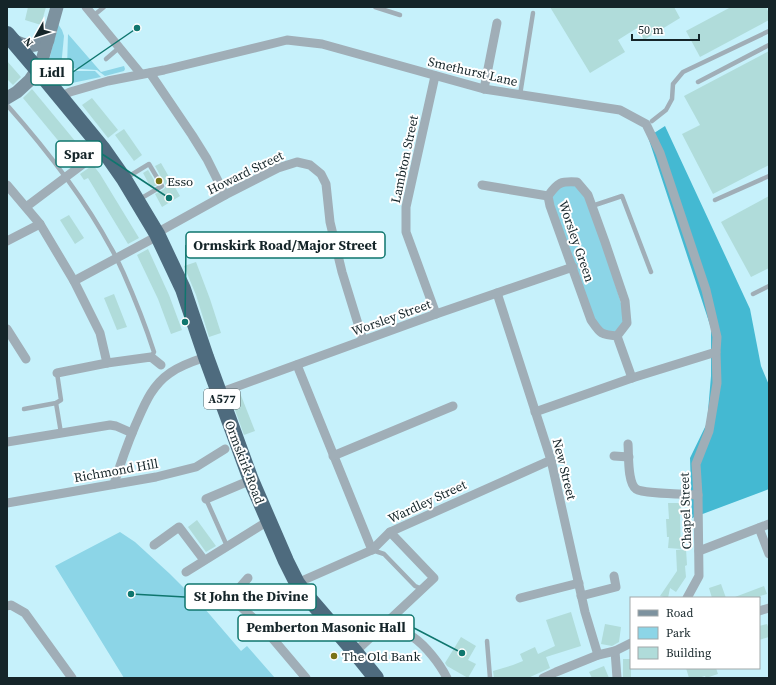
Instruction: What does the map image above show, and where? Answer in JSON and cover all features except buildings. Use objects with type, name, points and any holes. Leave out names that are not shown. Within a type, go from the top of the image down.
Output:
[{"type":"highway","name":"Ormskirk Road","points":[[9,36],[103,148],[124,179],[157,234],[183,289],[206,357],[252,480],[286,561],[297,583],[376,678]]},
{"type":"street","points":[[7,98],[30,80],[41,64],[57,7]]},
{"type":"street","points":[[86,7],[120,47],[146,73],[192,135],[207,159],[225,195]]},
{"type":"street","points":[[484,89],[497,22]]},
{"type":"street","points":[[9,36],[19,43],[30,46],[41,44],[48,40]]},
{"type":"street","name":"Smethurst Lane","points":[[62,98],[66,94],[108,81],[287,40],[322,44],[484,89],[620,110],[646,124],[660,153],[706,290],[717,337],[716,352]]},
{"type":"street","name":"Lambton Street","points":[[435,76],[406,207],[406,232],[436,314]]},
{"type":"street","points":[[26,207],[103,148]]},
{"type":"street","name":"Howard Street","points":[[74,281],[152,239],[162,230],[225,195],[278,168],[297,162],[310,164],[321,174],[326,184],[330,222],[342,272],[363,340]]},
{"type":"street","name":"Worsley Green","points":[[565,181],[577,182],[588,195],[592,206],[625,301],[627,323],[617,336],[606,335],[598,330],[591,320],[550,206],[548,196],[554,188],[565,181]]},
{"type":"street","points":[[7,185],[40,224],[74,281],[100,333],[107,363]]},
{"type":"street","points":[[482,185],[548,196]]},
{"type":"street","points":[[7,241],[40,224]]},
{"type":"street","name":"Worsley Street","points":[[220,393],[363,340],[573,267]]},
{"type":"street","name":"New Street","points":[[497,293],[551,460],[581,596],[598,655]]},
{"type":"street","points":[[7,329],[26,359]]},
{"type":"street","points":[[617,336],[632,378]]},
{"type":"street","points":[[536,412],[632,378],[716,352]]},
{"type":"street","name":"Chapel Street","points":[[688,597],[699,576],[696,464],[709,431],[717,383],[716,352]]},
{"type":"street","points":[[57,373],[107,363],[151,357],[161,365]]},
{"type":"street","points":[[114,484],[132,433],[150,394],[169,373],[182,366],[206,357]]},
{"type":"street","points":[[297,365],[372,550]]},
{"type":"street","points":[[333,456],[452,406]]},
{"type":"street","points":[[7,442],[110,425],[132,433]]},
{"type":"street","points":[[628,444],[629,472],[636,489],[645,492],[698,495]]},
{"type":"street","name":"Richmond Hill","points":[[7,502],[156,477],[196,467],[225,449]]},
{"type":"street","points":[[614,456],[629,457]]},
{"type":"street","name":"Wardley Street","points":[[297,583],[372,550],[390,532],[551,460]]},
{"type":"street","points":[[206,500],[252,480]]},
{"type":"street","points":[[186,572],[268,520]]},
{"type":"street","points":[[699,551],[769,524]]},
{"type":"street","points":[[154,545],[179,527],[204,560]]},
{"type":"street","points":[[759,528],[769,554]]},
{"type":"street","points":[[355,652],[434,578],[390,532]]},
{"type":"street","points":[[581,596],[616,587],[614,576]]},
{"type":"street","points":[[248,578],[242,586],[241,607],[262,626],[306,678]]},
{"type":"street","points":[[520,598],[579,583]]},
{"type":"street","points":[[7,606],[11,605],[25,613],[72,678]]},
{"type":"street","points":[[385,624],[413,637],[422,645],[443,670],[447,678]]},
{"type":"street","points":[[543,678],[598,655],[615,651],[630,644]]},
{"type":"street","points":[[615,651],[618,678]]},
{"type":"lane","points":[[93,16],[104,7]]},
{"type":"lane","points":[[375,7],[400,15]]},
{"type":"lane","points":[[520,95],[533,13]]},
{"type":"lane","points":[[652,121],[666,110],[672,99],[673,84],[683,72],[769,31]]},
{"type":"lane","points":[[698,82],[769,45]]},
{"type":"lane","points":[[106,59],[120,47]]},
{"type":"lane","points":[[7,105],[66,177],[96,222],[116,258],[134,297],[154,352],[151,357]]},
{"type":"lane","points":[[124,179],[149,164],[162,186],[137,200]]},
{"type":"lane","points":[[715,200],[769,176]]},
{"type":"lane","points":[[592,206],[622,196],[650,272]]},
{"type":"lane","points":[[753,294],[769,286]]},
{"type":"lane","points":[[24,409],[56,403],[61,400],[57,373]]},
{"type":"lane","points":[[56,403],[61,433]]},
{"type":"lane","points":[[206,500],[227,546]]},
{"type":"lane","points":[[372,550],[384,554],[415,586],[422,589]]},
{"type":"lane","points":[[487,641],[490,678]]},
{"type":"green space","points":[[58,24],[64,36],[61,67],[48,65]]},
{"type":"green space","points":[[68,34],[101,72],[124,66],[124,71],[105,76],[97,70],[67,68]]},
{"type":"green space","points":[[67,71],[95,71],[101,77],[67,84]]},
{"type":"green space","points":[[577,182],[588,195],[627,323],[617,336],[598,330],[550,206],[554,188]]},
{"type":"green space","points":[[120,532],[135,542],[170,574],[205,609],[241,651],[247,646],[275,678],[124,678],[55,566]]},
{"type":"shaded area","points":[[665,126],[750,309],[761,366],[769,385],[769,489],[692,518],[690,458],[707,423],[711,376],[711,328],[648,137]]},
{"type":"place","name":"Lidl","points":[[137,28]]},
{"type":"place","name":"Esso","points":[[159,181]]},
{"type":"place","name":"Spar","points":[[169,198]]},
{"type":"place","name":"Ormskirk Road/Major Street","points":[[185,322]]},
{"type":"place","name":"St John the Divine","points":[[131,594]]},
{"type":"place","name":"Pemberton Masonic Hall","points":[[462,653]]},
{"type":"place","name":"The Old Bank","points":[[334,656]]}]
